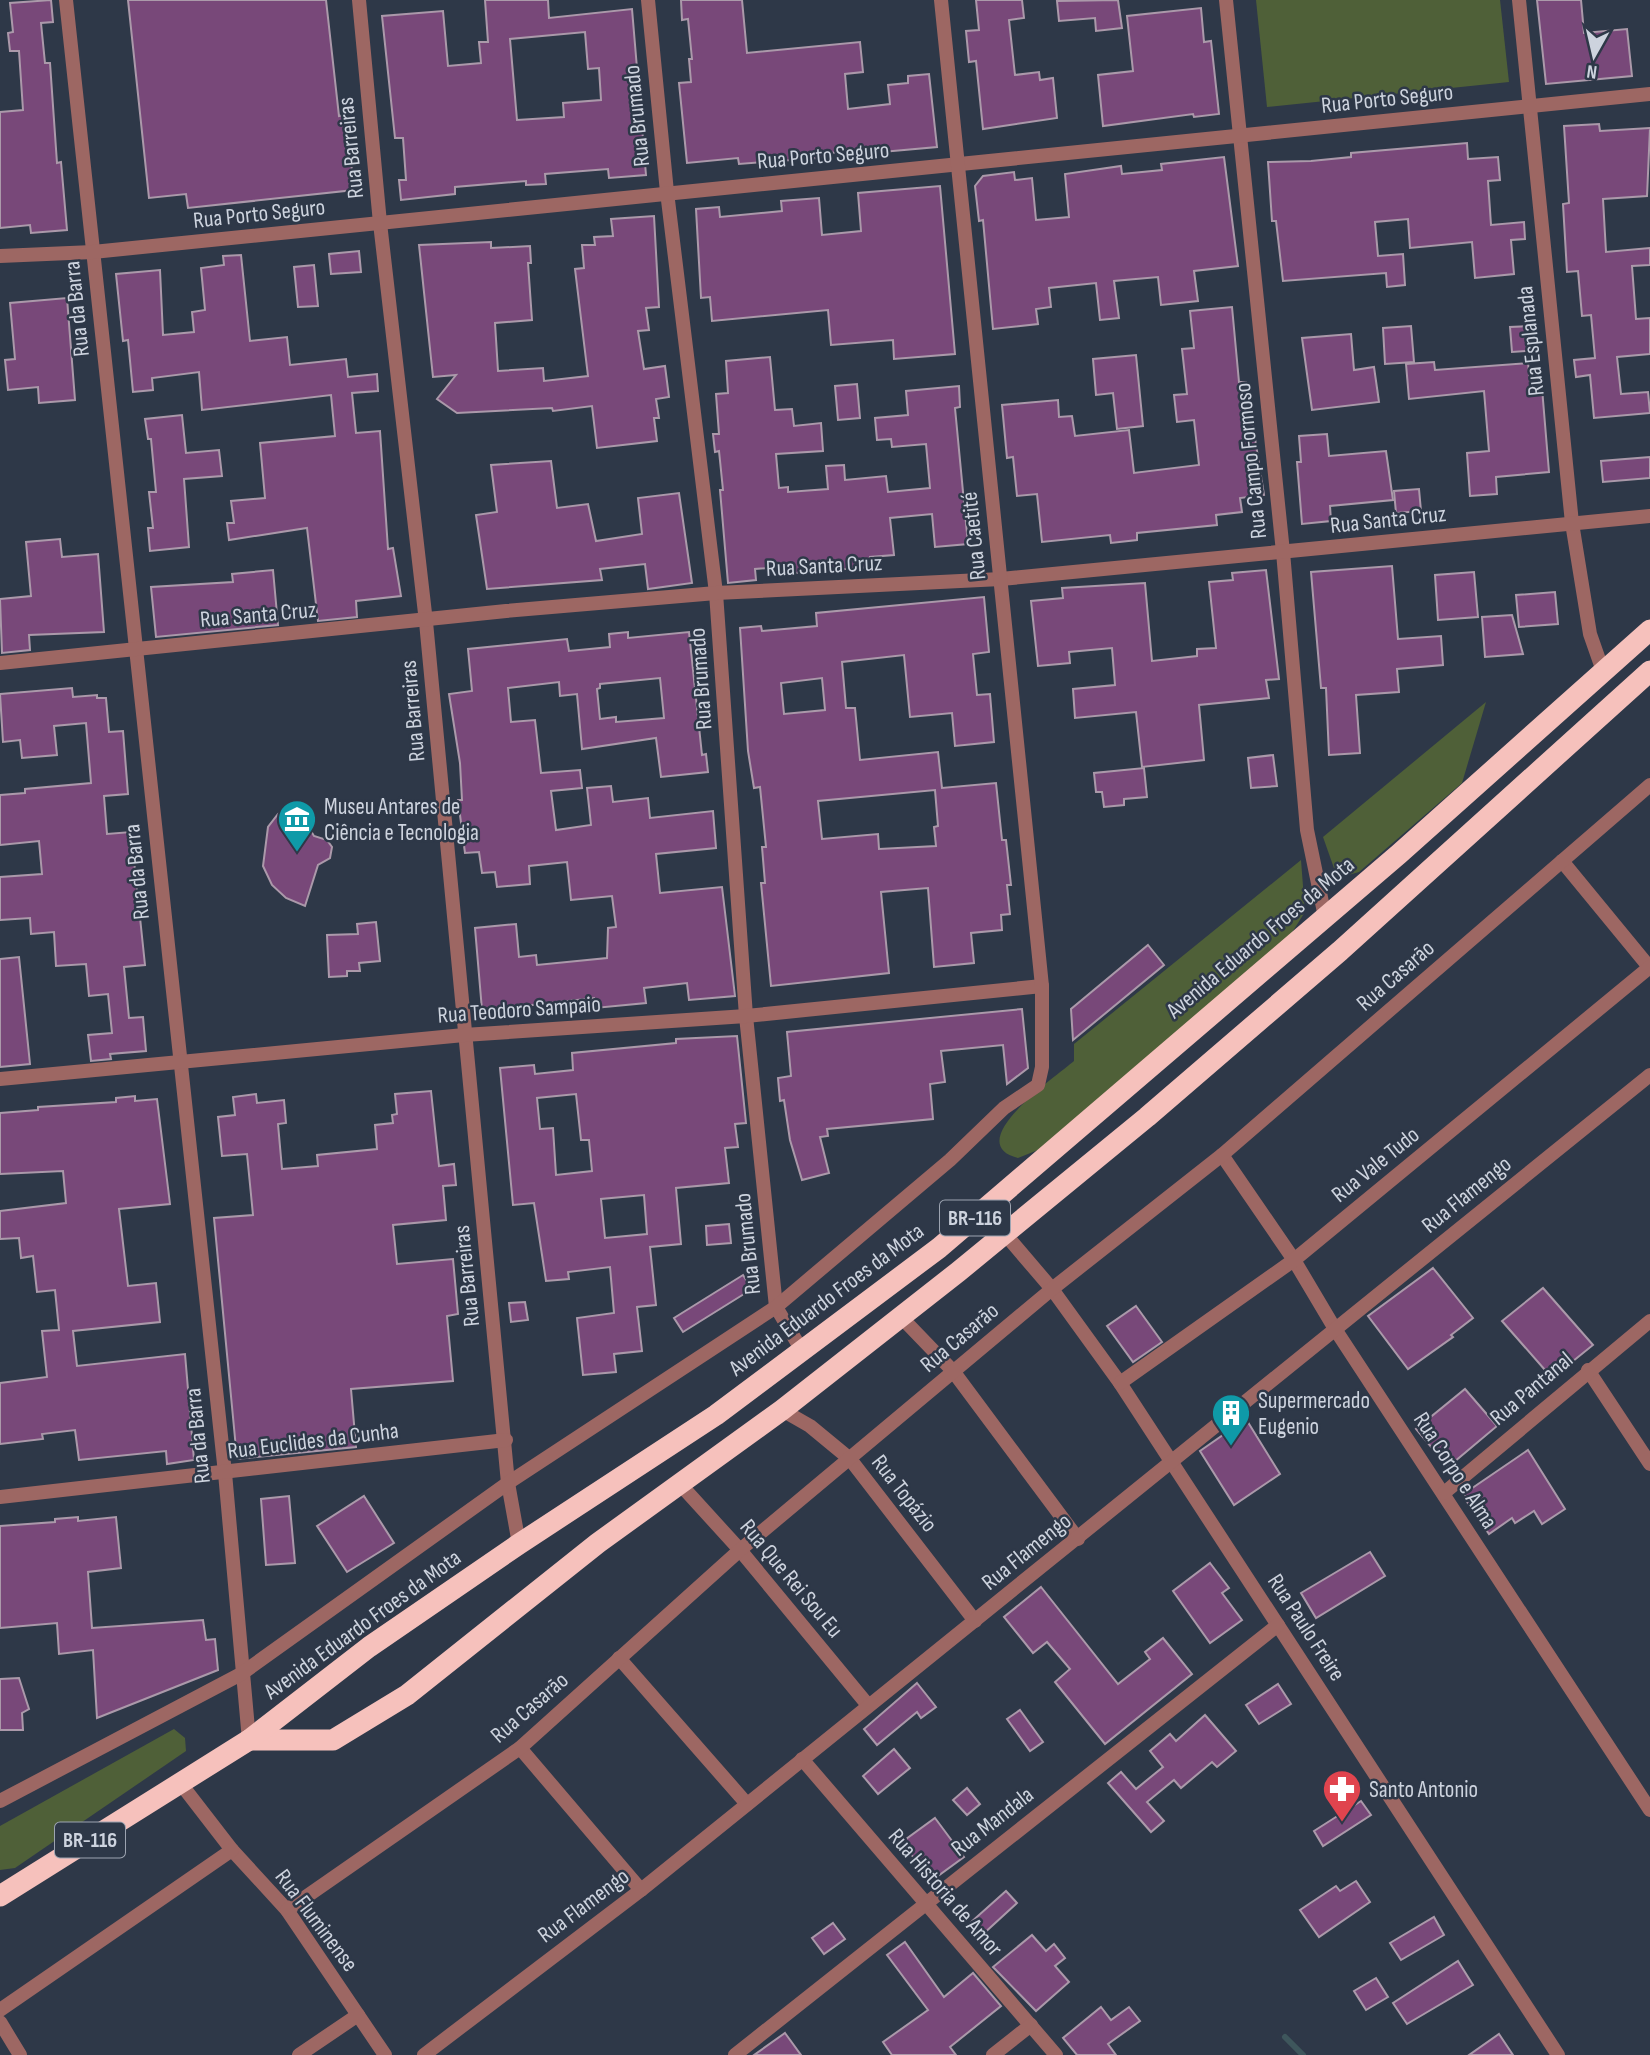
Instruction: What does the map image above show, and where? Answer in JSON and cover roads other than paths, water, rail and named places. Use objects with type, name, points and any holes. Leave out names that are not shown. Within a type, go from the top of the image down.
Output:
[{"type":"highway","name":"Avenida Eduardo Froes da Mota","points":[[0,1896],[249,1740],[369,1647],[519,1544],[716,1415],[948,1240],[1604,674],[1650,630]]},
{"type":"highway","points":[[249,1740],[332,1740],[407,1695],[598,1543],[782,1410],[1005,1234],[1340,951],[1650,671]]},
{"type":"street","name":"Rua da Barra","points":[[66,0],[178,1060],[225,1473],[249,1740]]},
{"type":"street","name":"Rua Barreiras","points":[[359,0],[380,223],[426,622],[508,1483],[519,1544]]},
{"type":"street","name":"Rua Brumado","points":[[648,0],[667,192],[716,593],[746,1016],[776,1307],[802,1349]]},
{"type":"street","name":"Rua Caetité","points":[[776,1307],[950,1160],[1004,1108],[1033,1090],[1041,1077],[1042,986],[941,0]]},
{"type":"street","name":"Rua Campo Formoso","points":[[1226,0],[1283,552],[1307,830],[1325,916]]},
{"type":"street","name":"Rua Esplanada","points":[[1519,0],[1572,523],[1590,634],[1604,674]]},
{"type":"street","name":"Rua Porto Seguro","points":[[0,256],[93,252],[1650,94]]},
{"type":"street","name":"Rua Santa Cruz","points":[[0,663],[716,593],[1001,579],[1650,516]]},
{"type":"street","name":"Rua Casarão","points":[[287,1910],[520,1748],[740,1550],[1052,1289],[1222,1155],[1650,785]]},
{"type":"street","points":[[1562,861],[1650,967]]},
{"type":"street","name":"Rua Vale Tudo","points":[[1120,1383],[1294,1260],[1650,967]]},
{"type":"street","name":"Rua Teodoro Sampaio","points":[[0,1079],[178,1060],[464,1035],[746,1016],[1042,986]]},
{"type":"street","name":"Rua Flamengo","points":[[424,2055],[641,1890],[867,1704],[1078,1539],[1650,1075]]},
{"type":"street","name":"Rua Corpo e Alma","points":[[1222,1155],[1294,1260],[1335,1329],[1650,1810]]},
{"type":"street","name":"Rua Paulo Freire","points":[[1005,1234],[1052,1289],[1120,1383],[1558,2055]]},
{"type":"street","points":[[0,1801],[241,1674],[508,1483],[776,1307]]},
{"type":"street","points":[[901,1317],[953,1371],[1078,1539]]},
{"type":"street","name":"Rua Pantanal","points":[[1444,1493],[1588,1370],[1650,1321]]},
{"type":"street","points":[[1588,1370],[1650,1464]]},
{"type":"street","name":"Rua Topázio","points":[[782,1410],[810,1426],[850,1459],[975,1621]]},
{"type":"street","name":"Rua Euclides da Cunha","points":[[0,1497],[506,1440]]},
{"type":"street","name":"Rua Que Rei Sou Eu","points":[[679,1483],[740,1550],[867,1704]]},
{"type":"street","name":"Rua Mandala","points":[[735,2055],[1278,1625]]},
{"type":"street","points":[[619,1658],[747,1804]]},
{"type":"street","points":[[520,1748],[641,1890]]},
{"type":"street","name":"Rua Historia de Amor","points":[[802,1759],[1056,2055]]},
{"type":"street","name":"Rua Fluminense","points":[[181,1784],[232,1850],[287,1910],[385,2055]]},
{"type":"street","points":[[0,2010],[232,1850]]},
{"type":"street","points":[[299,2055],[358,2015]]},
{"type":"street","points":[[0,2022],[20,2055]]},
{"type":"street","points":[[993,2055],[1031,2025]]},
{"type":"waterway","points":[[1285,2037],[1303,2055]]},
{"type":"place","name":"Museu Antares de Ciência e Tecnologia","points":[[297,853]]},
{"type":"place","name":"Supermercado Eugenio","points":[[1231,1447]]},
{"type":"place","name":"Santo Antonio","points":[[1342,1823]]}]
